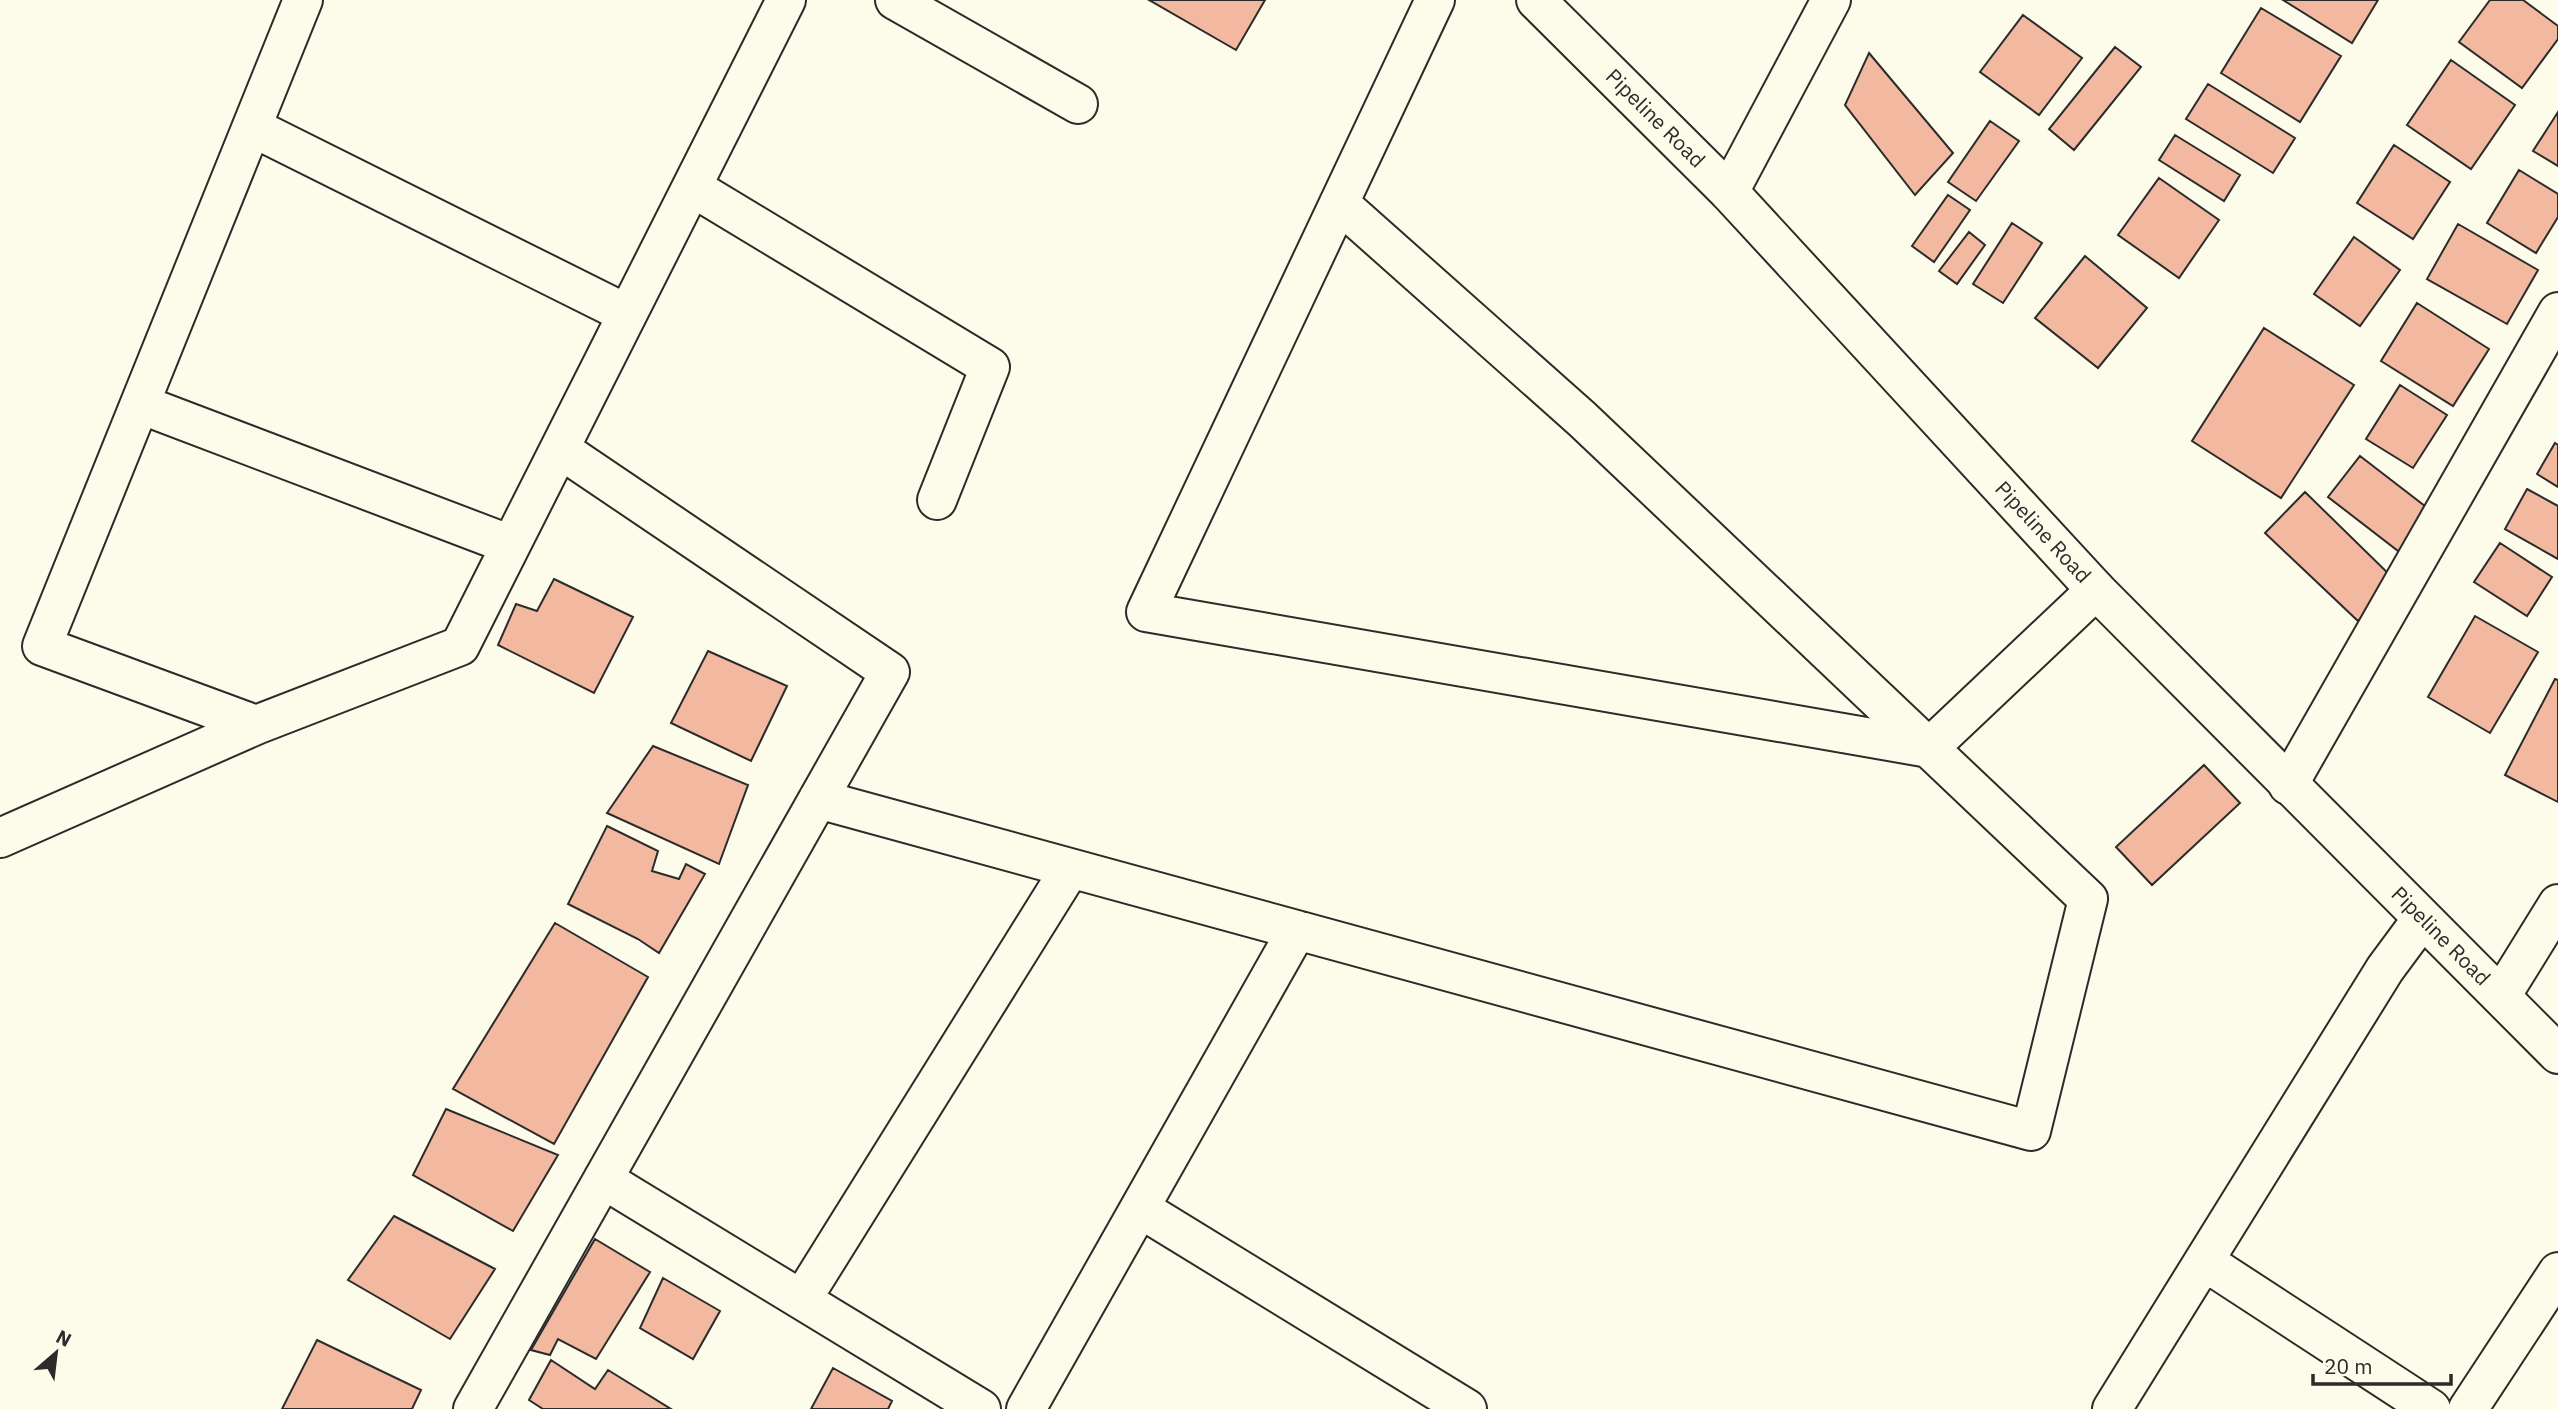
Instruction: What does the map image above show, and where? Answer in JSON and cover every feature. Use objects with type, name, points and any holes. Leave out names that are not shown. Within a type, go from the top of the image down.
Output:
[{"type":"street","points":[[256,725],[42,646],[303,0]]},
{"type":"street","points":[[0,838],[256,725],[460,646],[786,0]]},
{"type":"street","points":[[895,0],[1078,104]]},
{"type":"street","points":[[1435,0],[1146,612],[1929,748]]},
{"type":"street","name":"Pipeline Road","points":[[1536,0],[1729,192],[2096,590],[2558,1054]]},
{"type":"street","points":[[1729,192],[1831,0]]},
{"type":"street","points":[[252,127],[627,314]]},
{"type":"street","points":[[692,187],[990,367],[937,500]]},
{"type":"street","points":[[818,799],[2031,1131],[2088,899],[1582,419],[1339,203]]},
{"type":"street","points":[[2288,785],[2558,312]]},
{"type":"street","points":[[140,404],[511,545]]},
{"type":"street","points":[[483,1405],[603,1179],[890,672],[560,449]]},
{"type":"street","points":[[1929,748],[2096,590]]},
{"type":"street","points":[[802,1299],[1070,869]]},
{"type":"street","points":[[2501,996],[2558,904]]},
{"type":"street","points":[[2112,1409],[2385,969],[2422,919]]},
{"type":"street","points":[[1026,1409],[1297,930]]},
{"type":"street","points":[[603,1179],[981,1409]]},
{"type":"street","points":[[1141,1209],[1467,1409]]},
{"type":"street","points":[[2204,1261],[2431,1409]]},
{"type":"street","points":[[2468,1409],[2558,1272]]},
{"type":"building","points":[[1149,0],[1265,0],[1236,50]]},
{"type":"building","points":[[2283,0],[2378,0],[2352,43]]},
{"type":"building","points":[[2490,0],[2523,0],[2558,26],[2558,39],[2522,88],[2459,42]]},
{"type":"building","points":[[2261,8],[2341,56],[2300,122],[2221,73]]},
{"type":"building","points":[[2023,15],[2082,58],[2039,115],[1980,72]]},
{"type":"building","points":[[2115,47],[2141,67],[2074,150],[2049,129]]},
{"type":"building","points":[[1869,53],[1953,153],[1915,195],[1845,105]]},
{"type":"building","points":[[2451,60],[2515,105],[2471,169],[2407,125]]},
{"type":"building","points":[[2208,84],[2295,138],[2273,173],[2186,119]]},
{"type":"building","points":[[2558,112],[2558,166],[2533,151]]},
{"type":"building","points":[[1990,121],[2019,141],[1976,201],[1948,182]]},
{"type":"building","points":[[2175,135],[2240,175],[2224,201],[2159,160]]},
{"type":"building","points":[[2394,145],[2450,182],[2413,239],[2357,203]]},
{"type":"building","points":[[2519,170],[2558,194],[2558,217],[2536,253],[2487,223]]},
{"type":"building","points":[[2159,178],[2219,220],[2179,278],[2118,235]]},
{"type":"building","points":[[1948,195],[1970,210],[1934,262],[1912,246]]},
{"type":"building","points":[[2012,223],[2042,243],[2003,303],[1973,284]]},
{"type":"building","points":[[2458,224],[2538,270],[2507,324],[2427,279]]},
{"type":"building","points":[[1969,232],[1985,245],[1957,284],[1939,271]]},
{"type":"building","points":[[2354,237],[2400,270],[2360,326],[2314,294]]},
{"type":"building","points":[[2085,256],[2147,308],[2098,368],[2035,318]]},
{"type":"building","points":[[2417,303],[2489,349],[2453,406],[2381,361]]},
{"type":"building","points":[[2264,328],[2354,385],[2281,498],[2192,441]]},
{"type":"building","points":[[2400,385],[2447,415],[2413,468],[2366,439]]},
{"type":"building","points":[[2555,443],[2558,445],[2558,487],[2537,474]]},
{"type":"building","points":[[2360,456],[2434,513],[2402,554],[2328,497]]},
{"type":"building","points":[[2527,489],[2558,506],[2558,559],[2505,529]]},
{"type":"building","points":[[2305,492],[2396,581],[2358,621],[2265,533]]},
{"type":"building","points":[[2500,543],[2552,577],[2527,616],[2474,582]]},
{"type":"building","points":[[554,579],[633,617],[594,693],[498,645],[516,604],[537,611]]},
{"type":"building","points":[[2475,616],[2538,652],[2490,733],[2428,697]]},
{"type":"building","points":[[708,651],[787,686],[751,761],[671,723]]},
{"type":"building","points":[[2555,679],[2558,680],[2558,802],[2505,775]]},
{"type":"building","points":[[653,746],[748,785],[719,864],[607,813]]},
{"type":"building","points":[[2204,765],[2240,803],[2152,885],[2116,847]]},
{"type":"building","points":[[607,826],[658,851],[652,871],[679,879],[686,864],[705,874],[659,953],[638,939],[568,904]]},
{"type":"building","points":[[555,923],[648,977],[554,1144],[453,1089]]},
{"type":"building","points":[[446,1109],[558,1155],[513,1231],[413,1175]]},
{"type":"building","points":[[394,1216],[495,1269],[450,1339],[348,1280]]},
{"type":"building","points":[[595,1239],[650,1272],[596,1359],[558,1339],[550,1355],[531,1350]]},
{"type":"building","points":[[663,1278],[720,1311],[693,1359],[640,1328]]},
{"type":"building","points":[[317,1340],[421,1390],[412,1409],[282,1409]]},
{"type":"building","points":[[551,1360],[595,1389],[608,1370],[671,1409],[543,1409],[529,1400]]},
{"type":"building","points":[[833,1368],[892,1401],[888,1409],[811,1409]]}]
